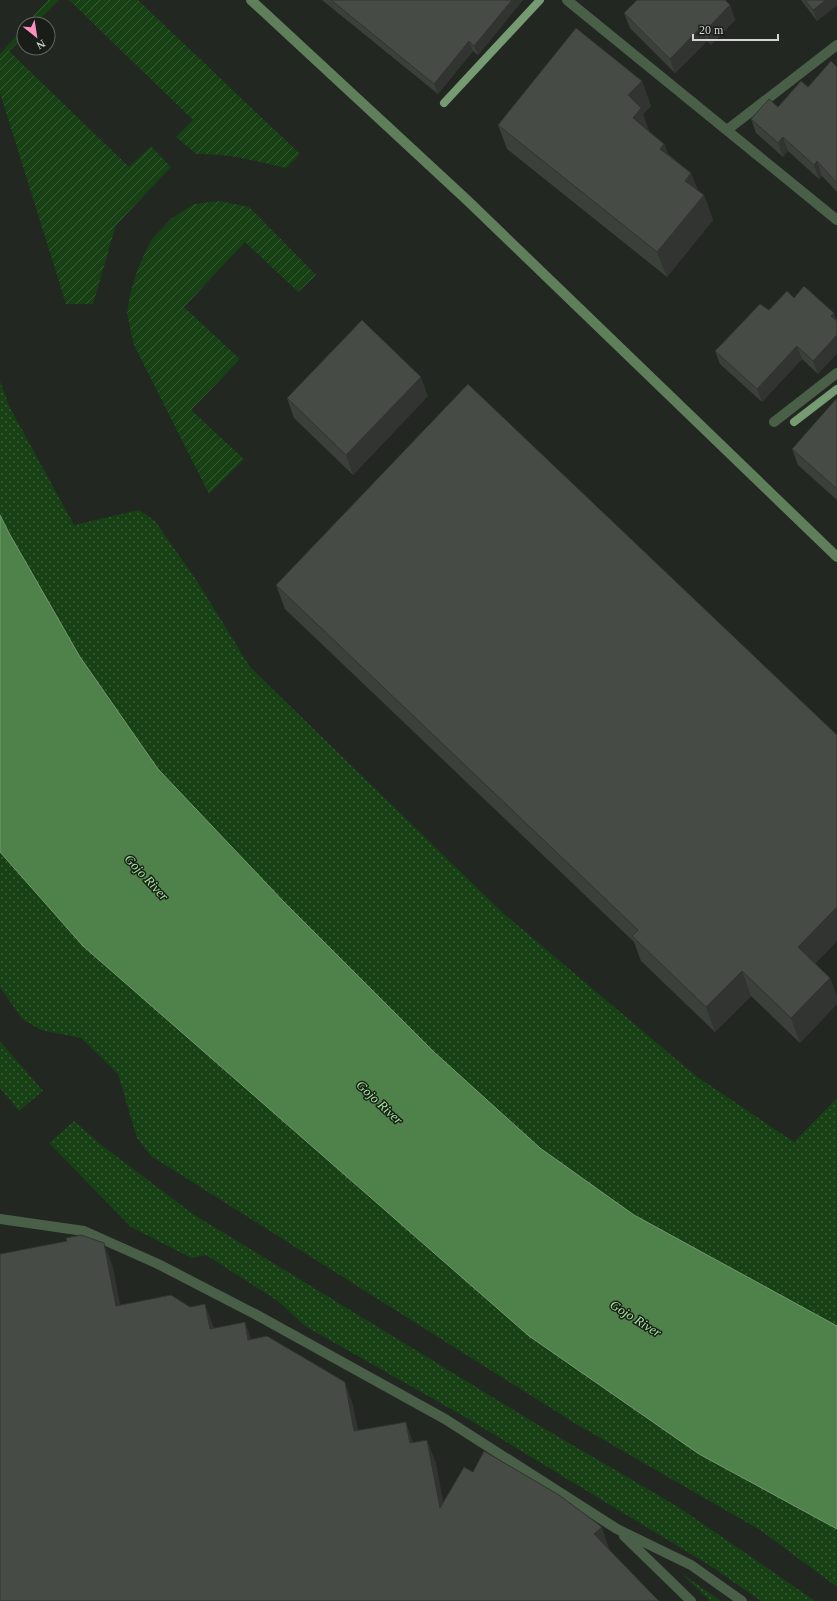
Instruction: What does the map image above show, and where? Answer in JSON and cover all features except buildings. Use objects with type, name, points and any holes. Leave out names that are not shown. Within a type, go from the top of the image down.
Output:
[{"type":"street","points":[[251,0],[468,201],[837,557]]},
{"type":"street","points":[[567,0],[837,220]]},
{"type":"street","points":[[727,130],[837,45]]},
{"type":"street","points":[[774,422],[837,373]]},
{"type":"street","points":[[0,1219],[84,1231],[158,1264],[255,1314],[445,1420],[617,1529],[691,1565],[742,1601]]},
{"type":"street","points":[[617,1529],[691,1601]]},
{"type":"shaded area","points":[[48,0],[59,0],[43,16],[33,16]]},
{"type":"shaded area","points":[[69,0],[138,0],[300,154],[286,168],[230,156],[196,154],[176,137],[193,120]]},
{"type":"shaded area","points":[[16,36],[16,44],[9,51],[129,167],[151,146],[171,167],[116,225],[93,304],[66,304],[0,93],[0,54]]},
{"type":"shaded area","points":[[220,201],[249,207],[316,275],[298,292],[245,242],[184,307],[240,359],[191,410],[244,459],[209,494],[134,345],[127,314],[130,295],[138,268],[151,240],[172,218],[194,204]]},
{"type":"shaded area","points":[[0,381],[9,406],[74,525],[139,510],[155,521],[197,581],[250,667],[503,913],[696,1076],[794,1142],[837,1098],[837,1326],[634,1215],[540,1148],[434,1052],[284,902],[158,769],[80,657],[0,515]]},
{"type":"shaded area","points":[[0,852],[83,946],[529,1336],[699,1454],[837,1529],[837,1587],[760,1530],[576,1424],[151,1156],[137,1138],[118,1074],[81,1038],[41,1030],[22,1019],[0,987]]},
{"type":"shaded area","points":[[0,1041],[43,1091],[19,1111],[0,1088]]},
{"type":"shaded area","points":[[74,1121],[104,1147],[193,1214],[535,1423],[680,1508],[815,1601],[761,1601],[709,1565],[465,1417],[305,1326],[278,1301],[206,1255],[191,1258],[131,1227],[49,1143]]},
{"type":"shaded area","points":[[681,1573],[721,1601],[710,1601]]},
{"type":"water","name":"Gojo River","points":[[0,515],[80,657],[158,769],[284,902],[434,1052],[540,1148],[634,1215],[837,1326],[837,1529],[699,1454],[529,1336],[83,946],[0,852]]},
{"type":"waterway","points":[[444,103],[540,0]]},
{"type":"waterway","points":[[794,422],[837,389]]}]
